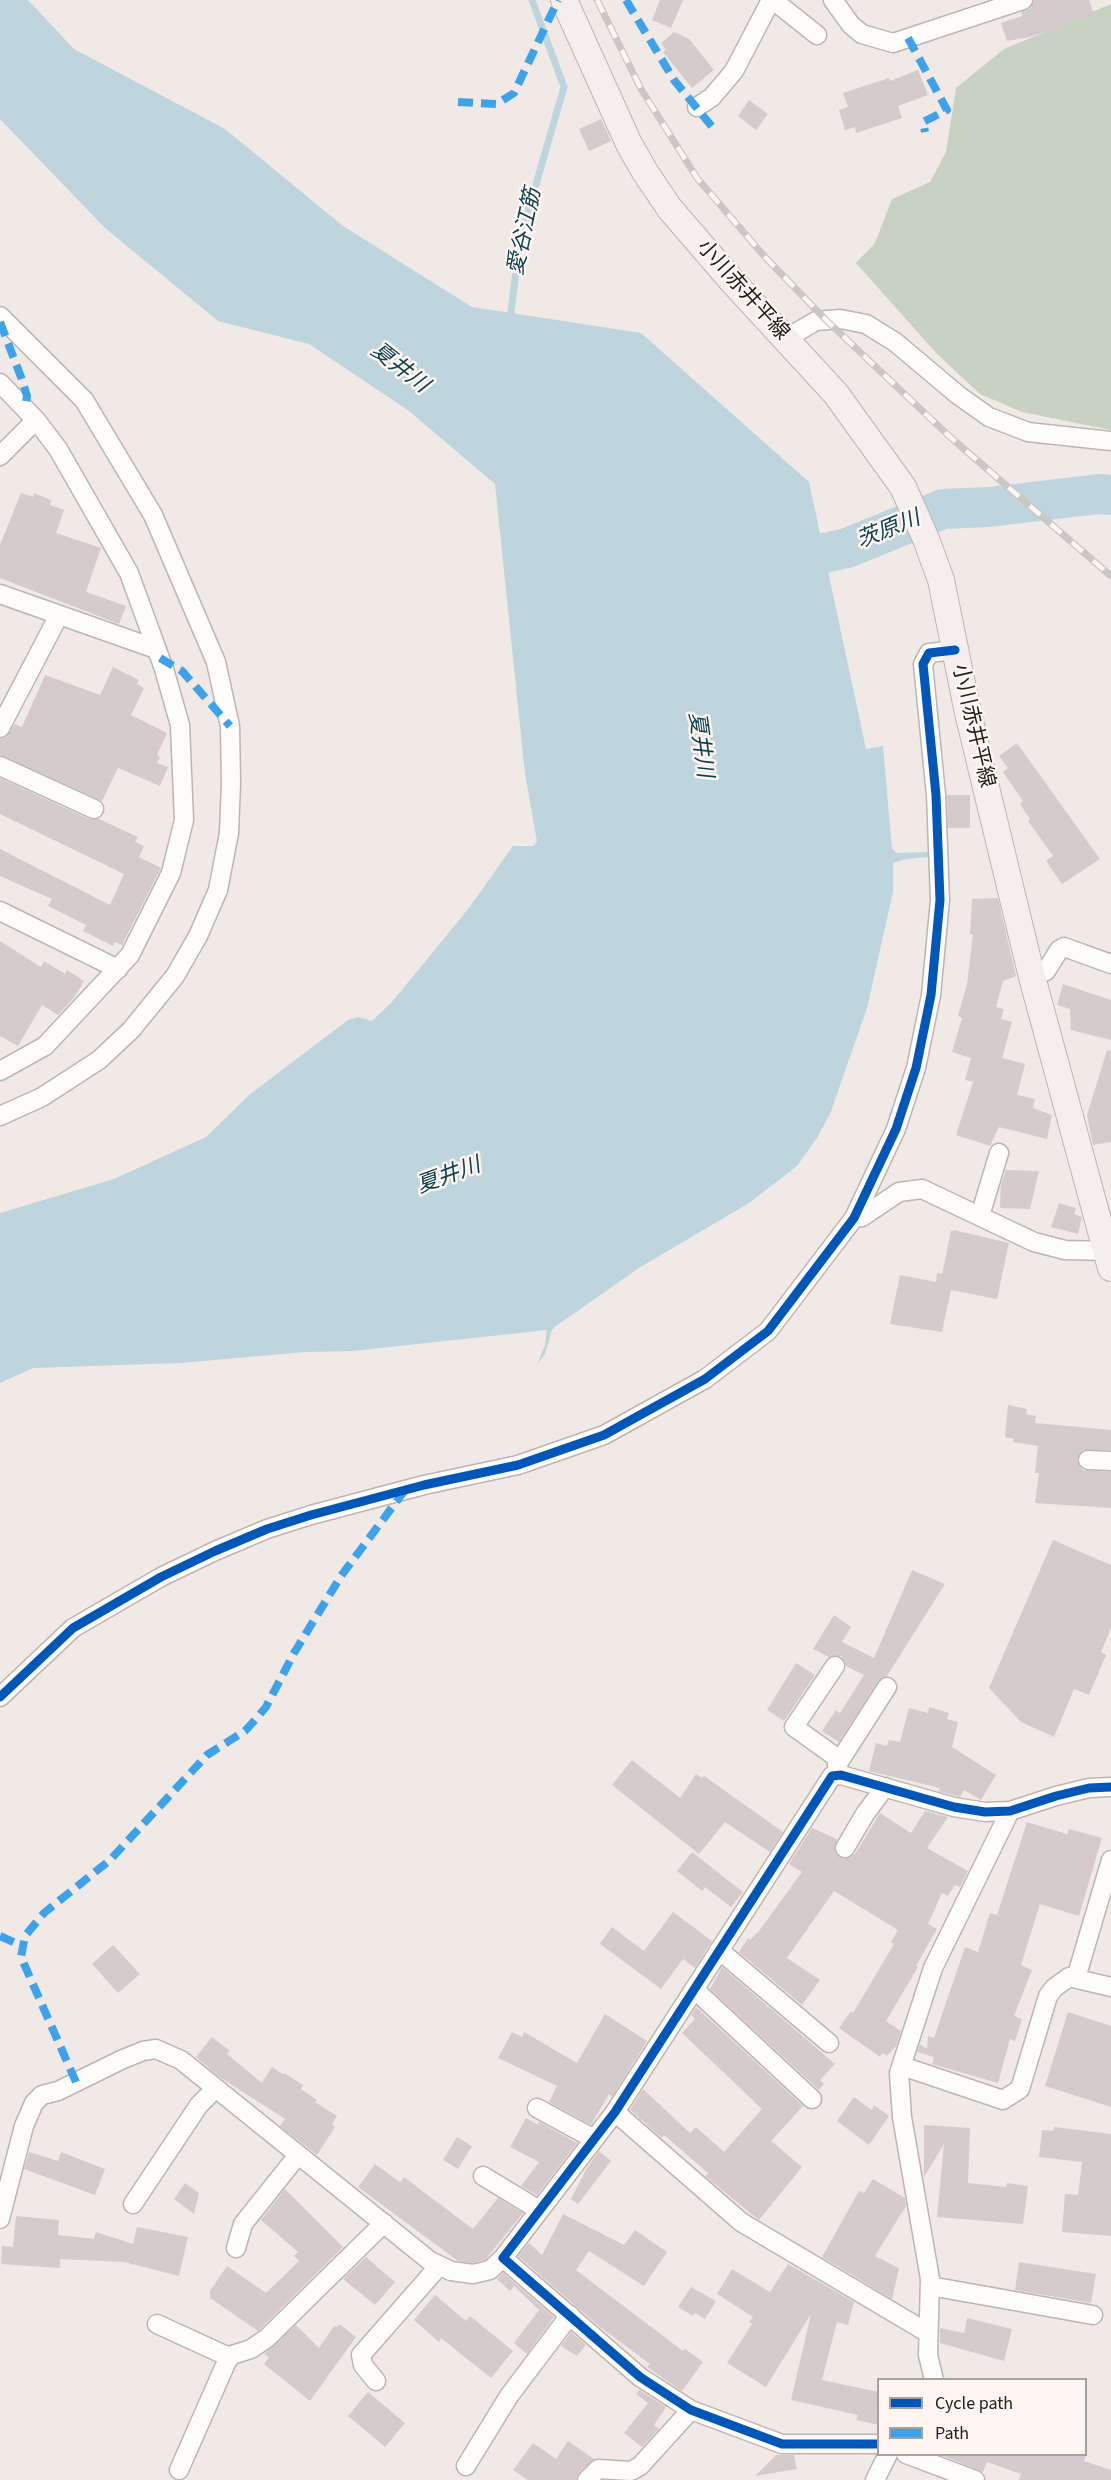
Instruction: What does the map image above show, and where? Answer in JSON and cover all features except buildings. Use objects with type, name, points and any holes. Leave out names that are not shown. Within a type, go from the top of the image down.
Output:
[{"type":"main road","name":"小川赤井平線","points":[[564,0],[628,144],[645,172],[677,217],[836,394],[903,487],[926,539],[941,580],[1032,977],[1105,1217],[1109,1259]]},
{"type":"street","points":[[697,107],[712,97],[734,71],[772,0],[817,35]]},
{"type":"street","points":[[833,0],[851,25],[862,34],[892,43],[1023,0]]},
{"type":"street","points":[[0,316],[84,400],[153,515],[216,662],[230,726],[231,783],[229,833],[218,891],[198,936],[175,976],[132,1030],[99,1060],[42,1096],[0,1116]]},
{"type":"street","points":[[785,339],[816,321],[840,319],[866,324],[895,342],[988,417],[1028,432],[1111,441]]},
{"type":"street","points":[[0,383],[36,420],[82,487],[129,573],[180,725],[184,820],[171,873],[130,954],[45,1046],[0,1071]]},
{"type":"street","points":[[0,456],[36,420]]},
{"type":"street","points":[[0,594],[156,649]]},
{"type":"street","points":[[0,728],[59,615]]},
{"type":"street","points":[[0,1697],[73,1628],[161,1577],[215,1551],[267,1529],[311,1515],[424,1485],[518,1465],[604,1435],[656,1409],[732,1361],[768,1331],[854,1218],[896,1129],[916,1068],[930,995],[940,889],[936,795],[923,664],[929,653],[954,640]]},
{"type":"street","points":[[0,766],[94,809]]},
{"type":"street","points":[[0,911],[118,969]]},
{"type":"street","points":[[1032,977],[1046,971],[1059,950],[1064,947],[1111,964]]},
{"type":"street","points":[[980,1216],[999,1153]]},
{"type":"street","points":[[854,1218],[862,1218],[899,1192],[915,1188],[936,1194],[1034,1242],[1109,1259]]},
{"type":"street","points":[[1088,1460],[1111,1461]]},
{"type":"street","points":[[835,1666],[795,1727],[840,1767],[885,1787],[954,1807],[985,1812],[1010,1811],[1089,1788],[1111,1787]]},
{"type":"street","points":[[0,2219],[24,2126],[34,2103],[42,2095],[58,2091],[143,2051],[156,2049],[181,2060],[439,2266],[460,2273],[473,2274],[490,2270],[502,2258],[615,2112],[825,1784],[840,1767],[887,1687]]},
{"type":"street","points":[[846,1848],[885,1787]]},
{"type":"street","points":[[934,2378],[928,2355],[930,2286],[902,2117],[899,2091],[902,2066],[933,1968],[1010,1811]]},
{"type":"street","points":[[1076,1978],[1111,1860]]},
{"type":"street","points":[[719,1950],[829,2043]]},
{"type":"street","points":[[902,2066],[1003,2100],[1020,2089],[1048,1996],[1063,1979],[1076,1978],[1111,1987]]},
{"type":"street","points":[[694,1989],[812,2099]]},
{"type":"street","points":[[133,2204],[199,2105],[216,2088]]},
{"type":"street","points":[[537,2108],[594,2139]]},
{"type":"street","points":[[615,2112],[741,2222],[928,2332]]},
{"type":"street","points":[[236,2248],[243,2224],[298,2155]]},
{"type":"street","points":[[483,2176],[539,2210]]},
{"type":"street","points":[[179,2470],[229,2357],[258,2345],[384,2223]]},
{"type":"street","points":[[502,2258],[640,2377],[691,2410],[782,2444],[877,2444]]},
{"type":"street","points":[[376,2381],[363,2365],[361,2355],[439,2266]]},
{"type":"street","points":[[930,2286],[1093,2315]]},
{"type":"street","points":[[466,2466],[509,2396],[570,2315]]},
{"type":"street","points":[[157,2324],[229,2357]]},
{"type":"street","points":[[587,2480],[598,2469],[631,2471],[640,2466],[691,2410]]},
{"type":"street","points":[[875,2480],[887,2456]]},
{"type":"street","points":[[916,2456],[932,2459],[975,2480]]},
{"type":"green space","points":[[1111,4],[1111,430],[1022,412],[980,394],[937,354],[856,263],[875,243],[892,199],[930,182],[946,152],[956,88],[1004,49]]},
{"type":"water","name":"夏井川","points":[[0,0],[28,0],[74,49],[225,129],[343,226],[472,307],[641,333],[809,482],[866,749],[883,746],[892,849],[897,853],[928,852],[928,857],[893,863],[893,892],[867,1008],[830,1114],[817,1138],[797,1166],[749,1203],[639,1268],[556,1326],[552,1330],[545,1354],[537,1365],[545,1345],[547,1330],[353,1351],[305,1352],[181,1363],[33,1368],[0,1383],[0,1213],[114,1179],[206,1137],[249,1095],[348,1020],[358,1017],[372,1021],[392,1002],[469,908],[513,846],[533,846],[537,842],[525,774],[495,484],[409,411],[309,344],[218,321],[105,228],[0,119]]},
{"type":"waterway","name":"愛谷江筋","points":[[510,319],[520,240],[564,87],[532,0]]},
{"type":"waterway","name":"茨原川","points":[[774,576],[819,554],[847,548],[943,509],[989,507],[1099,494],[1111,495]]},
{"type":"railway","points":[[597,0],[641,89],[697,178],[765,257],[826,320],[949,436],[1111,576]]},
{"type":"marked path","points":[[458,102],[497,104],[514,93],[558,0]]},
{"type":"marked path","points":[[626,0],[674,80],[713,128]]},
{"type":"marked path","points":[[908,38],[947,110],[923,122],[925,132]]},
{"type":"marked path","points":[[0,322],[27,396],[25,409]]},
{"type":"marked path","points":[[160,658],[182,671],[230,726]]},
{"type":"marked path","points":[[76,2082],[21,1957],[25,1936],[44,1913],[110,1860],[207,1755],[245,1731],[255,1720],[266,1707],[294,1653],[341,1576],[405,1490]]},
{"type":"marked path","points":[[0,1936],[22,1946]]},
{"type":"cycle path","points":[[0,1697],[73,1628],[161,1577],[215,1551],[267,1529],[311,1515],[424,1485],[518,1465],[604,1435],[705,1379],[768,1331],[854,1218],[896,1129],[916,1068],[931,995],[940,900],[936,795],[923,664],[929,653],[955,650]]},
{"type":"cycle path","points":[[877,2444],[782,2444],[691,2410],[640,2377],[503,2258],[615,2112],[832,1776],[841,1775],[954,1807],[985,1812],[1010,1811],[1089,1788],[1111,1787]]}]
